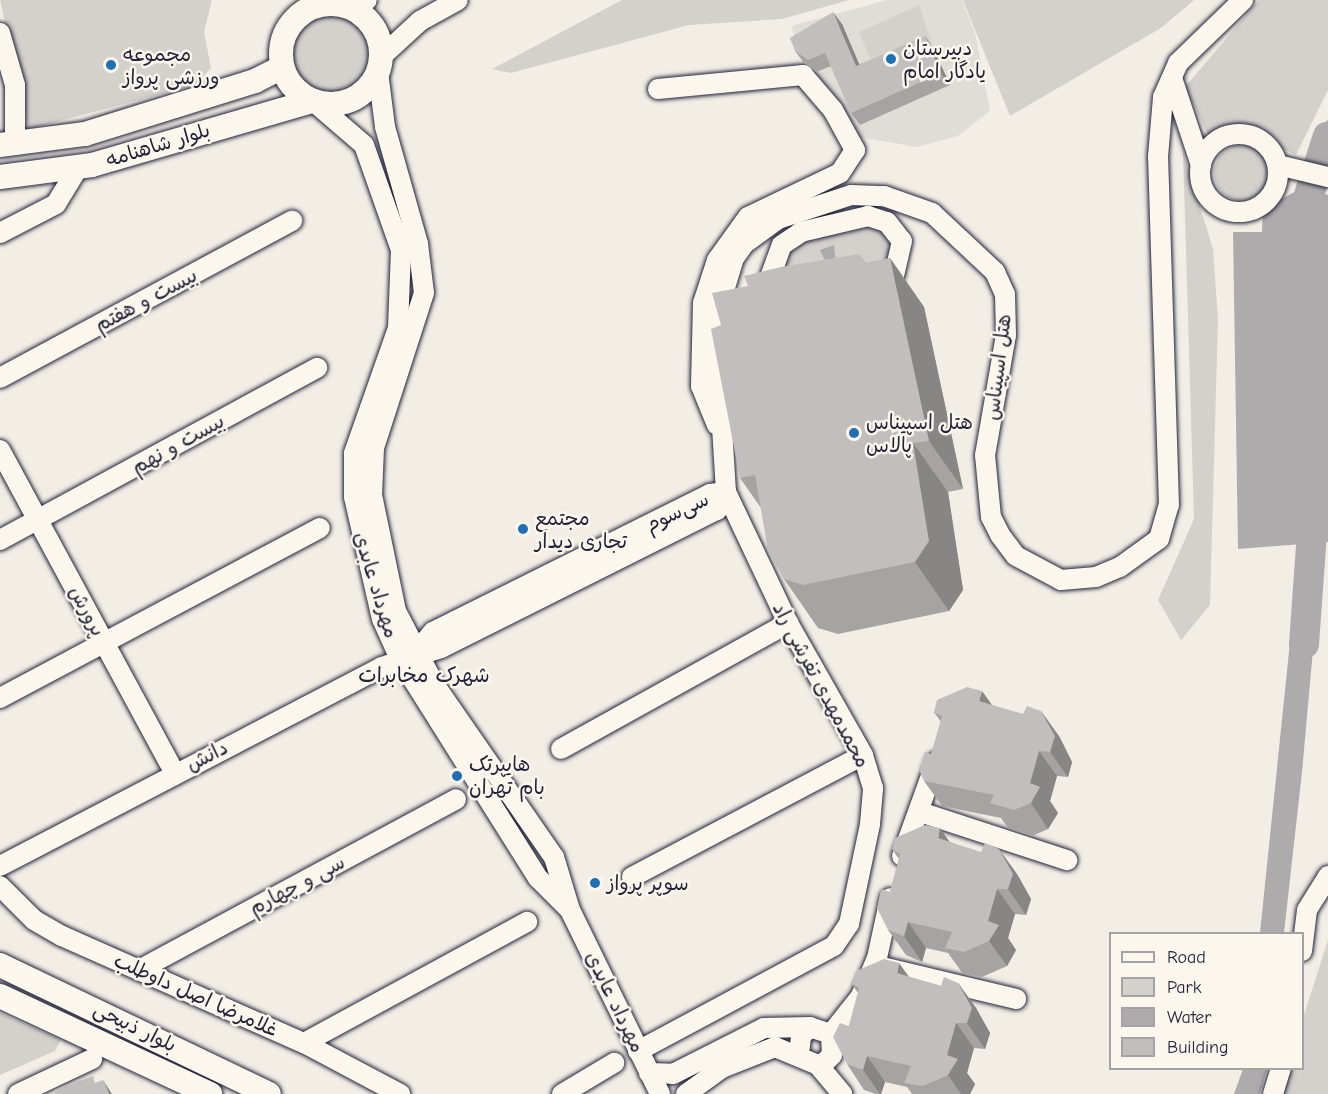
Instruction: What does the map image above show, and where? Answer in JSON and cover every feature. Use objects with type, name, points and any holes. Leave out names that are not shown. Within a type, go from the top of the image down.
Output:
[{"type":"main road","points":[[358,3],[373,26],[379,64],[351,99],[313,100],[299,93],[282,67],[284,36],[304,12],[334,4],[358,3]]},
{"type":"main road","name":"بلوار شاهنامه","points":[[7,145],[85,134],[170,110],[282,67]]},
{"type":"main road","name":"بلوار شاهنامه","points":[[0,177],[78,168],[313,100]]},
{"type":"main road","name":"بلوار ذبیحی","points":[[0,964],[269,1094]]},
{"type":"main road","name":"بلوار ذبیحی","points":[[0,996],[210,1094]]},
{"type":"street","points":[[379,64],[420,21],[458,0]]},
{"type":"street","name":"هتل اسپیناس","points":[[726,492],[717,345],[726,278],[744,244],[794,212],[837,199],[868,194],[908,201],[932,213],[996,272],[1006,316],[985,455],[991,517],[1016,556],[1061,580],[1096,577],[1159,539],[1169,506],[1158,157],[1163,97],[1178,63],[1243,0]]},
{"type":"street","points":[[0,33],[15,85],[7,145]]},
{"type":"street","name":"مهرداد عابدی","points":[[379,64],[385,127],[418,244],[424,293],[374,448],[372,495],[396,611],[408,655]]},
{"type":"street","points":[[658,89],[802,75],[833,110],[855,150],[840,173],[748,217],[717,260],[703,303],[701,386],[722,435]]},
{"type":"street","points":[[1172,78],[1200,165],[1206,195],[1232,212],[1267,201],[1278,165]]},
{"type":"street","name":"مهرداد عابدی","points":[[313,100],[364,145],[401,250],[398,328],[360,434],[354,497],[363,555],[408,655],[554,857],[570,910],[660,1094]]},
{"type":"street","points":[[1200,165],[1214,143],[1239,134],[1264,142],[1278,165],[1328,177]]},
{"type":"street","points":[[0,233],[56,204],[78,168]]},
{"type":"street","points":[[837,199],[841,220]]},
{"type":"street","points":[[794,212],[801,232]]},
{"type":"street","points":[[868,216],[887,222],[902,241],[898,267],[882,285],[783,305],[774,296],[771,265],[782,245],[801,232],[841,220],[868,216]]},
{"type":"street","name":"بیست و هفتم","points":[[0,378],[292,221]]},
{"type":"street","name":"بیست و نهم","points":[[0,540],[317,368]]},
{"type":"street","name":"پرورش","points":[[0,450],[175,773]]},
{"type":"street","name":"سی‌سوم","points":[[408,655],[433,632],[710,494],[726,492]]},
{"type":"street","name":"محمدمهدی تفرشی راد","points":[[638,1051],[834,946],[849,924],[865,861],[873,788],[863,755],[788,623],[726,492]]},
{"type":"street","points":[[0,698],[320,528]]},
{"type":"street","points":[[561,749],[788,623]]},
{"type":"street","name":"دانش","points":[[0,866],[175,773],[408,655]]},
{"type":"street","points":[[632,877],[863,755]]},
{"type":"street","points":[[818,1065],[832,1055],[831,1034],[861,996],[874,964],[895,874],[920,812],[937,759]]},
{"type":"street","name":"سی و چهارم","points":[[139,970],[456,799]]},
{"type":"street","points":[[920,812],[1066,860]]},
{"type":"street","points":[[1304,935],[1307,910],[1328,876]]},
{"type":"street","name":"غلامرضا اصل داوطلب","points":[[0,886],[34,920],[139,970],[304,1043],[400,1094]]},
{"type":"street","points":[[304,1043],[527,922]]},
{"type":"street","points":[[874,964],[1016,999]]},
{"type":"street","points":[[648,1073],[673,1074],[764,1028],[810,1027],[831,1034]]},
{"type":"street","points":[[800,1055],[801,1036],[810,1027]]},
{"type":"street","points":[[686,1094],[722,1068],[775,1047],[800,1055],[818,1065],[838,1092]]},
{"type":"street","points":[[18,1094],[92,1059]]},
{"type":"street","points":[[562,1094],[614,1063]]},
{"type":"street","points":[[1273,1094],[1280,1070]]},
{"type":"shaded area","name":"دبیرستان یادگار امام","points":[[887,0],[962,0],[975,33],[990,111],[958,136],[917,147],[841,134],[812,85],[791,26]]},
{"type":"green space","name":"مجموعه ورزشی پرواز","points":[[0,0],[212,0],[204,32],[211,68],[196,85],[29,129]]},
{"type":"green space","points":[[622,0],[849,0],[782,19],[689,25],[511,73],[492,69]]},
{"type":"green space","points":[[963,0],[1194,0],[1161,28],[1010,116]]},
{"type":"green space","points":[[1259,0],[1328,0],[1328,90],[1296,155],[1237,128],[1210,139],[1185,87]]},
{"type":"green space","points":[[919,5],[932,45],[874,68],[859,32]]},
{"type":"green space","points":[[321,14],[337,14],[358,25],[369,46],[369,62],[358,83],[337,94],[321,94],[307,88],[295,76],[289,62],[289,46],[295,32],[307,20]]},
{"type":"green space","points":[[1237,145],[1247,145],[1262,153],[1268,162],[1270,173],[1268,184],[1262,193],[1247,201],[1237,201],[1226,196],[1219,189],[1214,178],[1214,168],[1219,157],[1226,150]]},
{"type":"green space","points":[[1183,151],[1213,249],[1218,319],[1210,605],[1181,640],[1158,600],[1194,519]]},
{"type":"green space","points":[[868,223],[882,227],[895,248],[885,266],[787,296],[780,263],[799,242]]},
{"type":"green space","points":[[1328,940],[1328,1094],[1278,1094],[1286,1070],[1304,1070],[1304,1015]]},
{"type":"green space","points":[[0,1013],[61,1040],[55,1051],[0,1075]]},
{"type":"water","points":[[1328,119],[1328,155],[1325,161],[1309,154]]},
{"type":"water","points":[[1302,178],[1321,179],[1320,191],[1328,195],[1328,542],[1238,549],[1233,232],[1262,232],[1263,209],[1300,189]]},
{"type":"water","points":[[834,245],[836,264],[825,261],[820,250]]},
{"type":"water","points":[[1294,603],[1317,605],[1284,932],[1260,932]]},
{"type":"water","points":[[1243,1070],[1267,1070],[1260,1094],[1234,1094]]},
{"type":"building","points":[[833,12],[856,66],[925,36],[941,73],[851,113],[825,53],[808,60],[795,51],[790,38]]},
{"type":"building","name":"هتل اسپیناس پالاس","points":[[859,254],[867,263],[890,258],[929,441],[913,443],[929,541],[915,562],[803,585],[784,579],[768,551],[755,475],[740,478],[711,329],[721,325],[712,293],[748,286],[744,276],[781,267]]},
{"type":"building","points":[[967,687],[982,691],[979,701],[1023,714],[1027,706],[1041,711],[1055,736],[1050,752],[1039,751],[1030,783],[1040,787],[1031,803],[1014,810],[990,803],[994,795],[924,781],[919,770],[925,752],[931,754],[942,716],[934,712],[937,700]]},
{"type":"building","points":[[925,825],[940,828],[938,838],[981,852],[985,843],[999,849],[1013,874],[1008,889],[997,889],[988,921],[999,925],[989,941],[964,952],[945,948],[952,932],[908,922],[904,936],[888,930],[877,908],[881,889],[890,892],[900,854],[892,849],[895,838]]},
{"type":"building","points":[[884,959],[899,963],[897,973],[941,986],[944,977],[958,983],[972,1008],[967,1023],[956,1023],[947,1055],[958,1059],[948,1075],[923,1086],[904,1083],[911,1066],[867,1056],[863,1070],[847,1064],[833,1037],[840,1023],[849,1026],[859,988],[851,983],[856,971]]},
{"type":"building","points":[[93,1076],[95,1083],[103,1080],[109,1094],[55,1094],[54,1090]]},
{"type":"waterway","points":[[1306,204],[1328,136]]},
{"type":"waterway","points":[[1304,644],[1314,504]]},
{"type":"place","name":"دبیرستان یادگار امام","points":[[891,59]]},
{"type":"place","name":"مجموعه ورزشی پرواز","points":[[111,65]]},
{"type":"place","name":"هتل اسپیناس پالاس","points":[[854,433]]},
{"type":"place","name":"مجتمع تجاری دیدار","points":[[523,529]]},
{"type":"place","name":"هایپرتک بام تهران","points":[[457,776]]},
{"type":"place","name":"سوپر پرواز","points":[[595,883]]},
{"type":"district","name":"شهرک مخابرات","points":[[424,675]]}]
